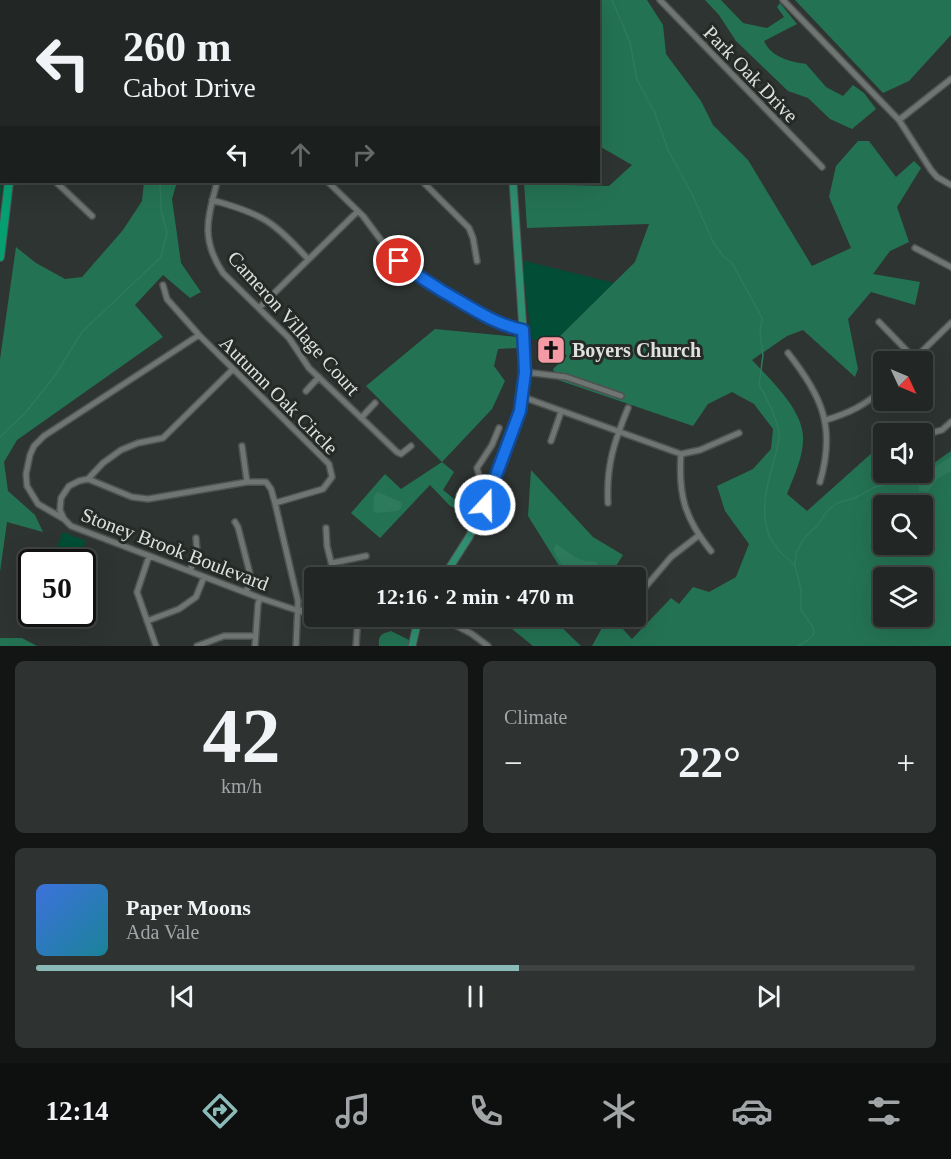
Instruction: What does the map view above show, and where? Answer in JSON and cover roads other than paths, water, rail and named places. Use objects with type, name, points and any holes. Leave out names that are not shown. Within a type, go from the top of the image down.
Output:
[{"type":"highway","points":[[0,257],[9,183]]},
{"type":"main road","points":[[450,567],[470,537],[492,487],[517,420],[523,397],[525,372],[513,183]]},
{"type":"main road","points":[[412,646],[416,627]]},
{"type":"street","name":"Park Oak Drive","points":[[660,0],[822,168]]},
{"type":"street","points":[[783,0],[899,120],[931,170],[951,184]]},
{"type":"street","points":[[899,120],[951,79]]},
{"type":"street","points":[[57,183],[92,216]]},
{"type":"street","name":"Cameron Village Court","points":[[217,183],[208,212],[208,234],[216,262],[230,281],[289,338],[302,358],[319,377],[361,418],[401,454],[411,446]]},
{"type":"street","points":[[328,183],[358,211],[386,247],[411,272],[501,325],[523,330]]},
{"type":"street","points":[[424,183],[469,228],[477,261]]},
{"type":"street","points":[[212,200],[245,210],[272,223],[308,259]]},
{"type":"street","points":[[259,308],[358,211]]},
{"type":"street","points":[[915,248],[951,267]]},
{"type":"street","name":"Autumn Oak Circle","points":[[163,285],[167,299],[199,335],[325,458],[332,472],[330,481],[323,489],[276,503]]},
{"type":"street","points":[[879,322],[904,351]]},
{"type":"street","points":[[921,351],[951,323]]},
{"type":"street","name":"Stoney Brook Boulevard","points":[[199,335],[49,432],[34,446],[27,462],[28,490],[38,504],[80,530],[304,612]]},
{"type":"street","points":[[788,353],[814,390],[826,420],[827,454],[820,482]]},
{"type":"street","points":[[64,519],[60,506],[63,494],[74,483],[88,479],[103,463],[122,450],[138,443],[163,438],[233,369]]},
{"type":"street","points":[[525,372],[566,377],[621,396]]},
{"type":"street","points":[[306,392],[319,377]]},
{"type":"street","points":[[523,397],[681,454],[700,450],[739,433]]},
{"type":"street","points":[[826,420],[851,412],[873,397]]},
{"type":"street","points":[[361,418],[375,403]]},
{"type":"street","points":[[608,503],[608,465],[628,408]]},
{"type":"street","points":[[551,441],[561,412]]},
{"type":"street","points":[[933,432],[942,430],[951,423]]},
{"type":"street","points":[[492,487],[480,479],[477,468],[499,428]]},
{"type":"street","points":[[242,446],[247,482]]},
{"type":"street","points":[[681,454],[679,477],[687,514],[698,536],[711,551]]},
{"type":"street","points":[[88,479],[125,495],[148,499],[247,482],[266,482],[276,503],[299,611],[296,646]]},
{"type":"street","points":[[235,522],[250,574],[246,592]]},
{"type":"street","points":[[326,528],[327,546],[333,567]]},
{"type":"street","points":[[646,586],[671,557],[698,536]]},
{"type":"street","points":[[190,571],[197,551],[196,538]]},
{"type":"street","points":[[148,556],[137,592],[156,646]]},
{"type":"street","points":[[332,563],[366,556]]},
{"type":"street","points":[[147,621],[179,609],[196,597],[204,577]]},
{"type":"street","points":[[255,646],[260,598]]},
{"type":"street","points":[[299,611],[304,609]]},
{"type":"street","points":[[356,646],[357,627]]},
{"type":"street","points":[[459,627],[488,646]]},
{"type":"street","points":[[197,646],[234,635],[255,636]]},
{"type":"waterway","points":[[612,0],[630,42],[637,80],[654,111],[669,152],[691,192],[713,242],[723,256],[732,263],[762,318],[760,333],[763,355],[759,385],[779,430],[778,447],[767,487],[765,518],[770,538],[780,552],[795,566]]},
{"type":"waterway","points":[[0,437],[25,413],[54,377],[82,332],[161,257],[167,233],[161,210],[160,183]]},
{"type":"waterway","points":[[798,646],[814,634],[813,627],[801,610],[801,590],[795,566],[796,553],[804,538],[837,503],[855,498],[875,487],[893,483]]},
{"type":"place","name":"Boyers Church","points":[[551,350]]}]
